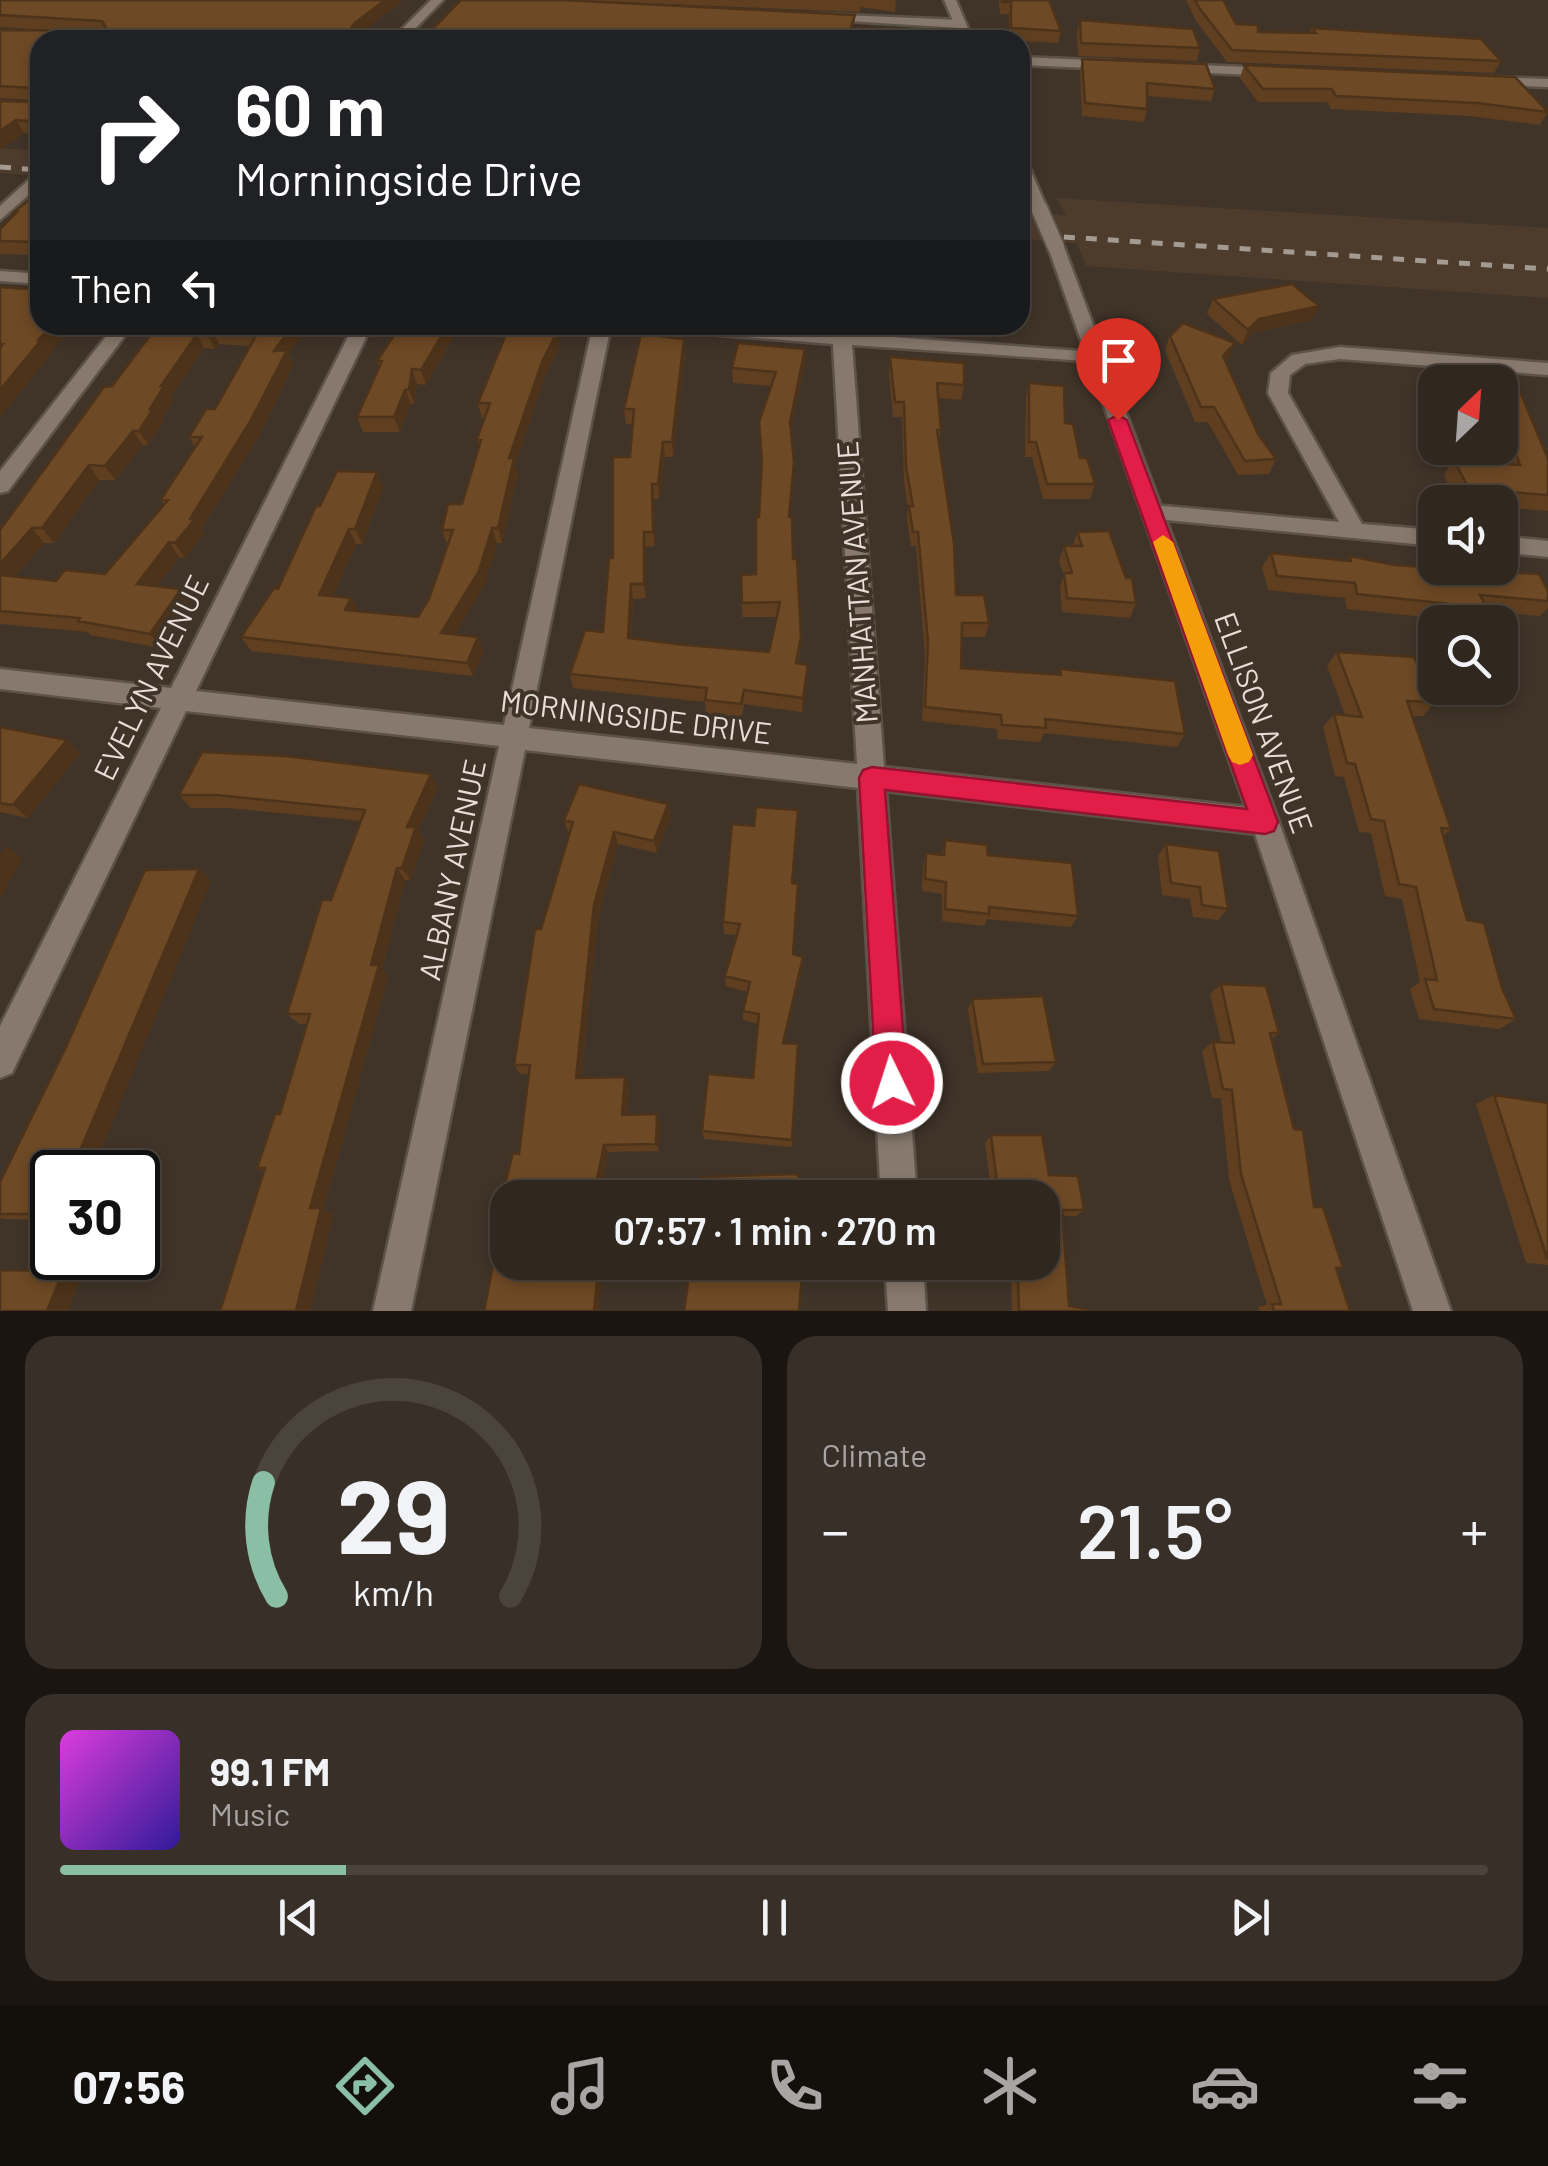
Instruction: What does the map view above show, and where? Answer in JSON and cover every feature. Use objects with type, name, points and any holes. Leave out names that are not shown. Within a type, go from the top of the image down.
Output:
[{"type":"street","points":[[406,30],[437,0]]},
{"type":"street","points":[[950,0],[963,30]]},
{"type":"street","points":[[802,16],[960,24]]},
{"type":"street","points":[[1030,61],[1137,66]]},
{"type":"street","points":[[1157,67],[1294,73]]},
{"type":"street","points":[[1470,80],[1548,84]]},
{"type":"street","points":[[0,216],[30,187]]},
{"type":"street","name":"ELLISON AVENUE","points":[[1030,187],[1056,247],[1265,822],[1432,1311]]},
{"type":"street","points":[[0,276],[30,278]]},
{"type":"street","points":[[0,486],[116,335]]},
{"type":"street","name":"EVELYN AVENUE","points":[[0,1061],[358,335]]},
{"type":"street","name":"ALBANY AVENUE","points":[[392,1311],[600,335]]},
{"type":"street","name":"MANHATTAN AVENUE","points":[[841,335],[898,1180]]},
{"type":"street","points":[[870,335],[1094,358]]},
{"type":"street","points":[[1355,531],[1278,393],[1281,372],[1299,359],[1340,353],[1548,368]]},
{"type":"street","points":[[1152,513],[1418,537]]},
{"type":"street","points":[[1518,546],[1548,548]]},
{"type":"street","name":"MORNINGSIDE DRIVE","points":[[0,679],[1265,822]]},
{"type":"street","points":[[905,1280],[907,1311]]},
{"type":"shaded area","points":[[0,148],[30,150],[30,175],[0,173]]},
{"type":"shaded area","points":[[1056,198],[1548,228],[1548,298],[1086,266],[1077,243],[1030,240],[1030,213],[1066,215]]},
{"type":"building","points":[[0,0],[385,0],[350,30],[107,30],[102,21],[0,15]]},
{"type":"building","points":[[461,0],[562,0],[855,15],[850,30],[432,30]]},
{"type":"building","points":[[1002,0],[1049,0],[1061,31],[1011,28],[1011,2]]},
{"type":"building","points":[[1195,0],[1223,0],[1236,24],[1258,25],[1258,32],[1316,33],[1312,28],[1481,39],[1501,61],[1232,50]]},
{"type":"building","points":[[1080,20],[1193,29],[1200,48],[1081,43]]},
{"type":"building","points":[[0,30],[30,30],[30,88],[0,86]]},
{"type":"building","points":[[1082,59],[1206,64],[1215,89],[1147,83],[1147,109],[1085,103]]},
{"type":"building","points":[[1244,65],[1515,77],[1548,112],[1477,103],[1336,96],[1332,89],[1263,89]]},
{"type":"building","points":[[0,101],[30,102],[30,121],[16,120],[0,131]]},
{"type":"building","points":[[30,199],[30,242],[0,241],[0,229]]},
{"type":"building","points":[[1292,284],[1319,306],[1259,319],[1248,330],[1213,299]]},
{"type":"building","points":[[0,287],[30,289],[30,335],[43,335],[0,390]]},
{"type":"building","points":[[1183,323],[1235,343],[1223,356],[1258,434],[1276,459],[1245,461],[1214,407],[1201,407],[1170,336]]},
{"type":"building","points":[[150,335],[196,335],[161,386],[139,431],[133,431],[105,466],[89,465],[42,528],[32,528],[0,564],[0,530],[104,387],[112,386]]},
{"type":"building","points":[[256,335],[286,335],[274,351],[287,350],[251,420],[190,519],[194,520],[175,543],[169,542],[137,584],[181,589],[150,634],[78,621],[80,618],[0,611],[0,575],[56,581],[65,570],[105,574],[168,500],[161,499],[202,437],[189,437],[206,409],[215,409]]},
{"type":"building","points":[[394,335],[442,335],[421,370],[412,369],[409,389],[405,390],[394,417],[357,417],[382,361],[377,361]]},
{"type":"building","points":[[506,335],[556,335],[542,362],[509,458],[514,458],[498,528],[492,528],[479,571],[441,633],[478,637],[467,663],[241,637],[274,588],[278,589],[316,506],[320,506],[337,471],[377,472],[355,529],[349,529],[319,595],[351,598],[345,610],[418,617],[429,599],[453,530],[442,530],[448,504],[462,504],[481,440],[477,439],[490,403],[478,403]]},
{"type":"building","points":[[641,335],[684,339],[672,442],[663,442],[658,484],[652,484],[653,532],[644,532],[644,584],[631,584],[628,638],[769,652],[780,602],[742,603],[741,575],[756,574],[762,459],[759,422],[776,372],[732,368],[738,343],[805,349],[790,422],[794,462],[789,517],[793,559],[797,559],[801,637],[796,663],[808,665],[803,698],[744,690],[741,704],[705,700],[707,688],[570,674],[585,630],[603,632],[609,558],[613,558],[613,457],[630,457],[634,409],[624,409]]},
{"type":"building","points":[[890,357],[964,363],[964,385],[937,383],[941,430],[937,430],[954,544],[956,595],[984,595],[989,623],[962,623],[961,668],[1061,675],[1060,669],[1175,681],[1185,734],[1045,719],[1046,728],[1002,725],[1001,715],[925,707],[928,642],[918,532],[913,532],[909,506],[913,506],[906,467],[904,402],[895,402]]},
{"type":"building","points":[[1029,383],[1064,386],[1065,423],[1073,424],[1080,458],[1087,458],[1095,484],[1047,484],[1036,442],[1029,442]]},
{"type":"building","points":[[1518,387],[1548,459],[1548,495],[1518,493],[1518,485],[1467,485],[1457,465],[1520,465]]},
{"type":"building","points":[[1109,531],[1126,578],[1132,578],[1136,603],[1067,598],[1064,573],[1072,573],[1064,546],[1082,546],[1077,532]]},
{"type":"building","points":[[1271,553],[1351,561],[1350,556],[1418,566],[1418,585],[1518,585],[1518,573],[1539,574],[1548,591],[1548,601],[1480,595],[1485,605],[1459,605],[1357,594],[1355,583],[1277,576]]},
{"type":"building","points":[[1337,652],[1414,657],[1418,666],[1418,701],[1407,701],[1451,829],[1441,828],[1467,920],[1484,923],[1502,988],[1516,1019],[1434,1009],[1425,979],[1437,980],[1416,887],[1399,884],[1384,821],[1371,819],[1355,764],[1347,763],[1334,714],[1362,717]]},
{"type":"building","points":[[0,727],[67,740],[13,805],[0,803]]},
{"type":"building","points":[[202,752],[286,756],[431,774],[407,827],[416,827],[402,868],[397,868],[371,965],[379,965],[310,1208],[321,1208],[296,1311],[220,1311],[265,1168],[257,1168],[275,1114],[280,1114],[310,1014],[287,1014],[322,900],[331,900],[365,810],[217,795],[179,795]]},
{"type":"building","points":[[579,784],[668,804],[654,841],[614,832],[594,905],[576,1078],[625,1077],[622,1115],[657,1114],[656,1144],[604,1145],[597,1180],[506,1180],[513,1153],[519,1154],[530,1065],[514,1065],[535,929],[541,929],[573,822],[564,820]]},
{"type":"building","points":[[756,807],[798,810],[792,883],[798,884],[793,954],[803,957],[783,1043],[798,1044],[792,1140],[702,1131],[708,1074],[753,1078],[759,1014],[743,1011],[750,982],[725,976],[740,924],[723,922],[732,824],[754,826]]},
{"type":"building","points":[[945,840],[987,845],[988,855],[1072,863],[1078,916],[989,907],[989,914],[945,909],[946,882],[925,879],[926,853],[944,855]]},
{"type":"building","points":[[1166,844],[1219,851],[1228,909],[1202,905],[1200,887],[1171,883]]},
{"type":"building","points":[[199,869],[80,1150],[30,1150],[30,1214],[0,1214],[0,1182],[145,870]]},
{"type":"building","points":[[1221,984],[1266,986],[1279,1033],[1270,1033],[1294,1129],[1303,1130],[1314,1207],[1323,1207],[1343,1268],[1336,1268],[1350,1311],[1274,1311],[1272,1304],[1281,1304],[1241,1174],[1232,1090],[1223,1089],[1213,1042],[1234,1043]]},
{"type":"building","points":[[1043,996],[1056,1062],[983,1064],[972,999]]},
{"type":"building","points":[[1494,1095],[1548,1103],[1548,1258],[1547,1258]]},
{"type":"building","points":[[991,1135],[1042,1135],[1049,1175],[1078,1176],[1084,1210],[1062,1210],[1069,1306],[1087,1311],[1019,1311],[1018,1280],[1060,1280],[1060,1180],[997,1180]]},
{"type":"building","points":[[798,1174],[798,1180],[701,1180]]},
{"type":"building","points":[[0,1270],[30,1270],[30,1280],[59,1280],[47,1311],[0,1311]]},
{"type":"building","points":[[490,1280],[597,1280],[594,1311],[484,1311]]},
{"type":"building","points":[[688,1280],[802,1280],[799,1311],[684,1311]]},
{"type":"railway","points":[[0,167],[30,169]]},
{"type":"railway","points":[[1030,235],[1548,269]]},
{"type":"slow traffic","points":[[1163,542],[1240,755]]},
{"type":"route","points":[[892,1083],[872,778],[1265,822],[1118,420]]}]
